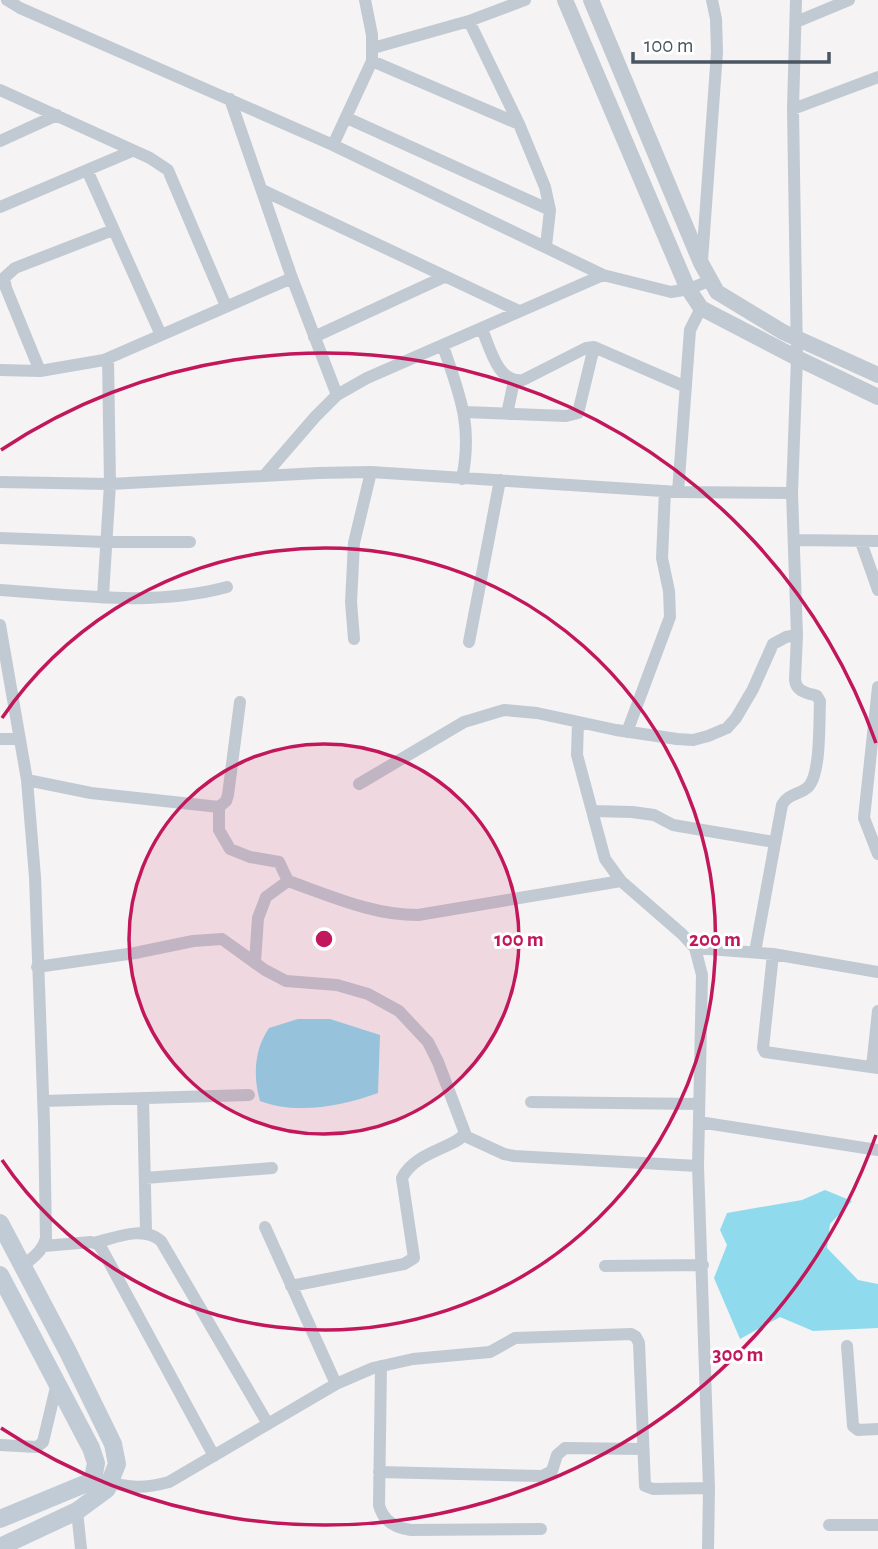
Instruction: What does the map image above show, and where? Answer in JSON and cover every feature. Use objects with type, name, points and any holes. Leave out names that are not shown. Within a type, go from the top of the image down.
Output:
[{"type":"main road","points":[[0,1223],[113,1444],[117,1464],[102,1481],[87,1483],[0,1519]]},
{"type":"main road","points":[[0,1275],[91,1448],[107,1489],[77,1511],[0,1547]]},
{"type":"street","points":[[7,0],[333,145],[603,275],[664,291],[678,292],[709,281]]},
{"type":"street","points":[[333,145],[347,118],[372,54],[365,0]]},
{"type":"street","points":[[372,54],[525,0]]},
{"type":"street","points":[[565,0],[689,289],[701,308],[878,397]]},
{"type":"street","points":[[591,0],[701,263],[717,292],[796,338],[878,375]]},
{"type":"street","points":[[701,263],[717,52],[716,19],[712,0]]},
{"type":"street","points":[[755,952],[784,800],[806,789],[815,774],[820,701],[817,696],[800,690],[795,685],[797,635],[792,493],[797,358],[793,109],[796,0]]},
{"type":"street","points":[[796,22],[849,0]]},
{"type":"street","points":[[469,21],[519,124],[545,187],[550,210],[546,246]]},
{"type":"street","points":[[372,54],[519,124]]},
{"type":"street","points":[[793,109],[878,77]]},
{"type":"street","points":[[0,90],[150,158],[168,170],[226,306]]},
{"type":"street","points":[[230,99],[292,278],[337,396]]},
{"type":"street","points":[[0,141],[57,115]]},
{"type":"street","points":[[347,118],[550,210]]},
{"type":"street","points":[[0,207],[132,151]]},
{"type":"street","points":[[87,170],[161,335]]},
{"type":"street","points":[[261,190],[519,311]]},
{"type":"street","points":[[40,370],[6,288],[5,278],[15,268],[113,230]]},
{"type":"street","points":[[264,475],[337,396],[367,378],[603,275]]},
{"type":"street","points":[[314,337],[444,277]]},
{"type":"street","points":[[0,370],[71,367],[108,359],[292,278]]},
{"type":"street","points":[[627,732],[670,617],[670,591],[662,558],[686,387],[690,330],[701,308]]},
{"type":"street","points":[[482,329],[499,367],[505,376],[514,381],[523,380],[586,348],[594,347],[686,387]]},
{"type":"street","points":[[443,346],[464,412],[468,440],[463,479]]},
{"type":"street","points":[[464,412],[566,416],[578,413],[594,347]]},
{"type":"street","points":[[103,596],[110,484],[108,359]]},
{"type":"street","points":[[508,414],[514,381]]},
{"type":"street","points":[[0,482],[110,484],[371,472],[671,491],[792,493]]},
{"type":"street","points":[[354,639],[351,602],[353,552],[371,472]]},
{"type":"street","points":[[469,642],[500,480]]},
{"type":"street","points":[[0,538],[190,542]]},
{"type":"street","points":[[795,540],[878,541]]},
{"type":"street","points":[[861,541],[878,590]]},
{"type":"street","points":[[0,590],[164,599],[227,587]]},
{"type":"street","points":[[0,625],[27,780],[34,877],[46,1191],[44,1245]]},
{"type":"street","points":[[359,784],[464,722],[504,710],[537,713],[627,732],[693,740],[708,736],[727,728],[736,718],[753,689],[773,644],[786,636],[797,635]]},
{"type":"street","points":[[878,687],[876,732],[864,818],[878,854]]},
{"type":"street","points":[[27,780],[91,793],[219,807],[228,795],[240,702]]},
{"type":"street","points":[[578,722],[577,755],[605,859],[621,881],[695,948],[702,975],[698,1166],[709,1488],[708,1549]]},
{"type":"street","points":[[0,738],[19,739]]},
{"type":"street","points":[[219,807],[219,830],[230,849],[250,857],[279,862],[288,881],[366,908],[408,915],[621,881]]},
{"type":"street","points":[[592,811],[632,811],[654,815],[673,825],[774,842]]},
{"type":"street","points":[[255,962],[258,918],[266,897],[288,881]]},
{"type":"street","points":[[37,967],[222,939],[286,981],[347,988],[368,994],[399,1011],[421,1034],[438,1062],[465,1128],[465,1136]]},
{"type":"street","points":[[695,948],[773,954],[878,972]]},
{"type":"street","points":[[773,954],[763,1048],[768,1054],[875,1067],[878,1011]]},
{"type":"street","points":[[43,1101],[249,1095]]},
{"type":"street","points":[[143,1098],[146,1233]]},
{"type":"street","points":[[531,1102],[699,1104]]},
{"type":"street","points":[[699,1122],[878,1150]]},
{"type":"street","points":[[290,1286],[411,1262],[415,1254],[402,1178],[416,1162],[436,1149],[465,1136],[503,1154],[514,1156],[698,1166]]},
{"type":"street","points":[[145,1178],[272,1168]]},
{"type":"street","points":[[265,1227],[336,1384]]},
{"type":"street","points":[[23,1266],[44,1245],[94,1243],[135,1234],[154,1235],[161,1241],[268,1424]]},
{"type":"street","points":[[94,1243],[103,1251],[214,1456]]},
{"type":"street","points":[[606,1265],[703,1265]]},
{"type":"street","points":[[102,1481],[128,1488],[147,1488],[169,1482],[336,1384],[381,1366],[413,1359],[483,1353],[515,1338],[631,1334],[639,1343],[643,1482],[648,1489],[709,1488]]},
{"type":"street","points":[[847,1346],[853,1426],[858,1430],[878,1429]]},
{"type":"street","points":[[381,1366],[380,1512],[392,1525],[401,1529],[541,1529]]},
{"type":"street","points":[[0,1445],[37,1447],[43,1442],[57,1383]]},
{"type":"street","points":[[379,1472],[542,1476],[552,1471],[557,1455],[565,1448],[642,1449]]},
{"type":"street","points":[[77,1511],[81,1549]]},
{"type":"street","points":[[829,1525],[878,1525]]},
{"type":"water","points":[[298,1019],[330,1019],[380,1035],[378,1093],[350,1102],[319,1107],[289,1107],[260,1101],[256,1063],[264,1036],[269,1028]]},
{"type":"water","points":[[825,1190],[852,1201],[830,1224],[827,1248],[858,1280],[878,1284],[878,1328],[813,1331],[780,1317],[740,1339],[714,1278],[727,1245],[720,1230],[727,1213],[802,1200]]}]
